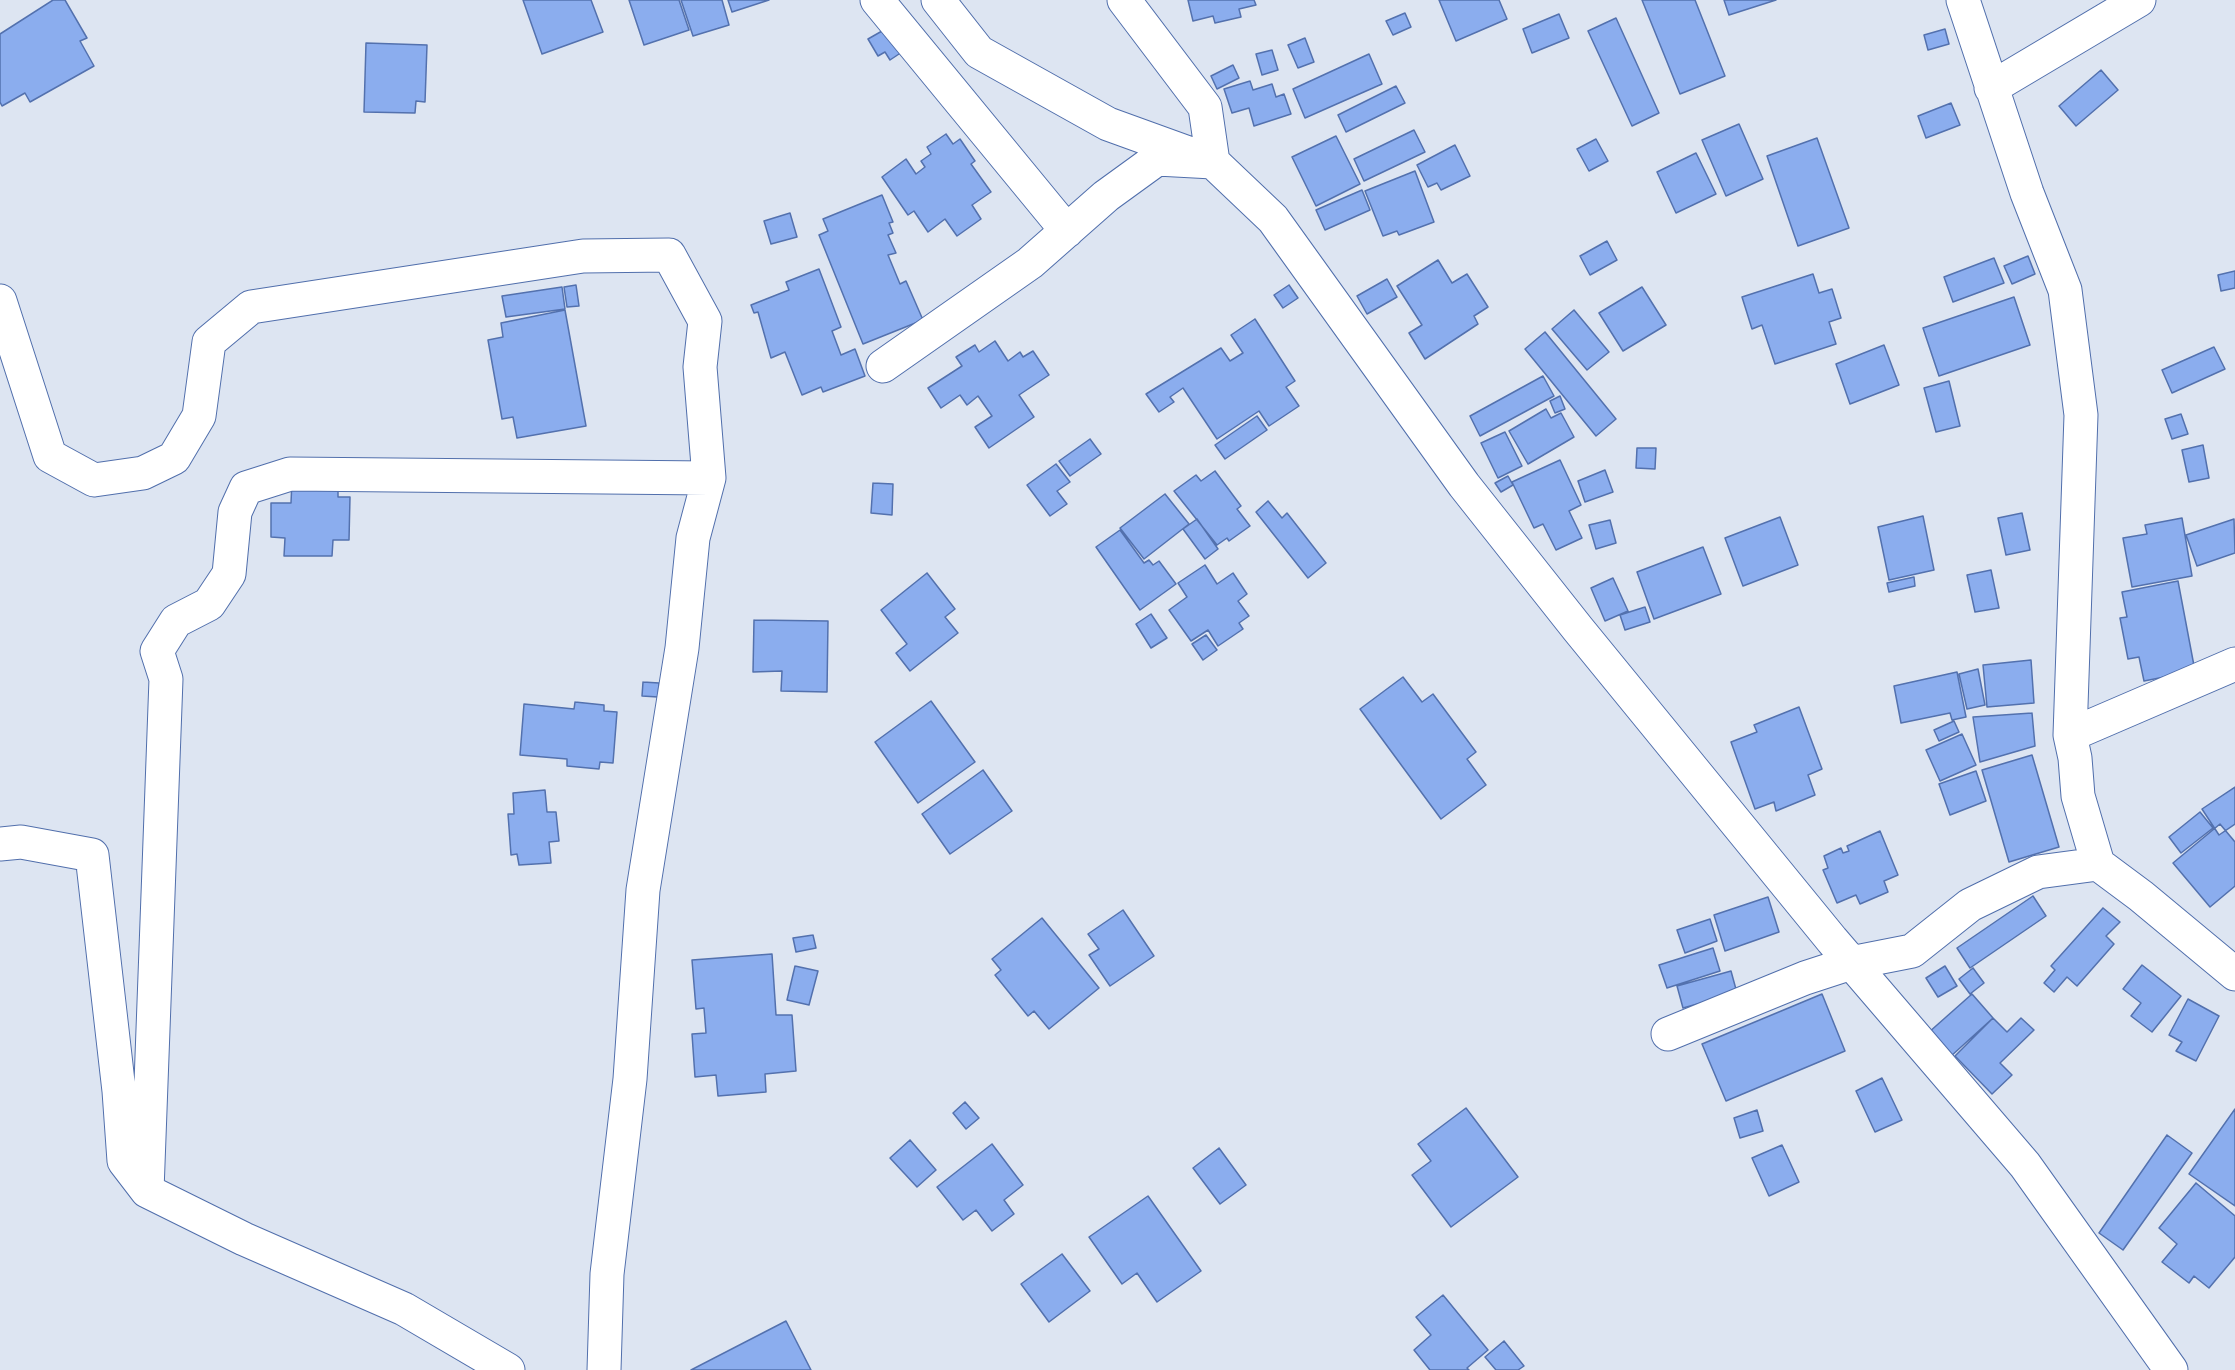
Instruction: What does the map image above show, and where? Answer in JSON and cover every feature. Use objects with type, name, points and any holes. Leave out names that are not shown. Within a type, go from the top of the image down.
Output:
[{"type":"street","points":[[877,0],[1067,231]]},
{"type":"street","points":[[938,0],[979,52],[1108,124],[1213,162],[1273,219],[1464,485],[1851,963],[2025,1165],[2171,1370]]},
{"type":"street","points":[[1124,0],[1205,107],[1213,162]]},
{"type":"street","points":[[1963,0],[2027,193],[2065,290],[2081,415],[2070,735],[2075,758],[2078,796],[2098,864],[2141,896],[2235,974]]},
{"type":"street","points":[[1991,88],[2139,0]]},
{"type":"street","points":[[883,366],[1030,263],[1106,196],[1157,159],[1213,162]]},
{"type":"street","points":[[0,301],[50,456],[94,480],[143,473],[174,458],[199,416],[209,342],[251,307],[582,256],[669,255],[705,321],[700,367],[709,478],[693,538],[682,648],[643,890],[630,1079],[607,1274],[604,1370]]},
{"type":"street","points":[[147,1191],[166,679],[157,651],[176,621],[209,604],[229,574],[235,512],[246,488],[290,474],[709,478]]},
{"type":"street","points":[[2070,735],[2235,664]]},
{"type":"street","points":[[0,844],[21,842],[92,855],[119,1092],[124,1161],[147,1191],[244,1239],[404,1309],[508,1370]]},
{"type":"street","points":[[1668,1034],[1851,963],[1912,951],[1970,905],[2038,872],[2098,864]]},
{"type":"building","points":[[53,0],[65,0],[87,38],[80,41],[94,66],[30,102],[25,93],[2,106],[0,102],[0,34]]},
{"type":"building","points":[[523,0],[591,0],[603,32],[542,54]]},
{"type":"building","points":[[629,0],[679,0],[689,30],[644,45]]},
{"type":"building","points":[[681,0],[722,0],[729,25],[693,36]]},
{"type":"building","points":[[728,0],[769,0],[732,12]]},
{"type":"building","points":[[1188,0],[1254,0],[1256,5],[1239,9],[1241,17],[1215,23],[1213,16],[1193,21]]},
{"type":"building","points":[[1439,0],[1499,0],[1507,19],[1456,41]]},
{"type":"building","points":[[1642,0],[1695,0],[1725,76],[1680,94]]},
{"type":"building","points":[[1724,0],[1776,0],[1729,15]]},
{"type":"building","points":[[1405,13],[1411,27],[1393,35],[1386,21]]},
{"type":"building","points":[[1559,14],[1569,38],[1532,53],[1523,29]]},
{"type":"building","points":[[1616,18],[1659,113],[1632,126],[1588,31]]},
{"type":"building","points":[[889,27],[902,52],[890,60],[885,52],[878,56],[868,39]]},
{"type":"building","points":[[1945,29],[1949,44],[1928,50],[1924,35]]},
{"type":"building","points":[[1305,38],[1314,62],[1298,68],[1288,45]]},
{"type":"building","points":[[366,43],[427,45],[425,102],[416,101],[415,113],[364,112]]},
{"type":"building","points":[[1272,50],[1278,70],[1262,75],[1256,54]]},
{"type":"building","points":[[1369,54],[1382,84],[1305,118],[1293,89]]},
{"type":"building","points":[[1233,65],[1239,78],[1217,89],[1211,76]]},
{"type":"building","points":[[2101,70],[2118,90],[2076,126],[2059,106]]},
{"type":"building","points":[[1250,81],[1253,90],[1272,84],[1276,97],[1284,94],[1291,114],[1254,126],[1249,108],[1232,113],[1224,89]]},
{"type":"building","points":[[1396,86],[1405,103],[1346,132],[1338,115]]},
{"type":"building","points":[[1951,103],[1960,125],[1926,138],[1918,116]]},
{"type":"building","points":[[1739,124],[1763,179],[1726,196],[1702,140]]},
{"type":"building","points":[[1414,130],[1425,152],[1364,181],[1354,159]]},
{"type":"building","points":[[946,134],[953,144],[960,139],[975,161],[971,164],[991,192],[972,205],[981,219],[957,236],[945,219],[928,232],[914,211],[908,215],[882,177],[906,159],[916,174],[925,167],[921,161],[931,154],[927,147]]},
{"type":"building","points":[[1336,136],[1360,184],[1316,206],[1292,157]]},
{"type":"building","points":[[1817,138],[1849,228],[1798,246],[1767,156]]},
{"type":"building","points":[[1596,139],[1608,161],[1589,171],[1577,149]]},
{"type":"building","points":[[1455,145],[1470,176],[1441,190],[1437,183],[1428,187],[1417,165]]},
{"type":"building","points":[[1696,153],[1716,194],[1676,213],[1657,172]]},
{"type":"building","points":[[1415,171],[1434,222],[1399,235],[1397,231],[1383,236],[1365,191]]},
{"type":"building","points":[[1362,190],[1370,210],[1325,230],[1316,210]]},
{"type":"building","points":[[882,195],[893,222],[889,223],[893,233],[888,235],[896,253],[888,255],[900,284],[906,281],[923,320],[863,344],[819,235],[828,231],[823,219]]},
{"type":"building","points":[[790,213],[797,237],[771,244],[764,221]]},
{"type":"building","points":[[1607,241],[1617,260],[1590,275],[1580,256]]},
{"type":"building","points":[[2028,256],[2035,274],[2012,284],[2004,266]]},
{"type":"building","points":[[1994,258],[2004,283],[1953,302],[1944,277]]},
{"type":"building","points":[[1438,260],[1452,283],[1467,274],[1488,307],[1474,316],[1478,324],[1425,359],[1409,333],[1422,325],[1397,286]]},
{"type":"building","points":[[819,269],[841,327],[832,331],[841,355],[855,349],[865,376],[823,392],[821,387],[802,395],[785,352],[771,358],[758,312],[754,313],[751,305],[789,290],[786,282]]},
{"type":"building","points":[[2235,271],[2235,288],[2221,291],[2218,275]]},
{"type":"building","points":[[1813,274],[1819,293],[1832,289],[1841,318],[1829,322],[1836,344],[1775,364],[1762,325],[1752,329],[1742,297]]},
{"type":"building","points":[[1387,279],[1397,297],[1367,314],[1357,296]]},
{"type":"building","points":[[576,285],[579,306],[567,307],[564,287]]},
{"type":"building","points":[[1289,285],[1298,298],[1283,308],[1274,295]]},
{"type":"building","points":[[562,287],[565,309],[506,317],[502,296]]},
{"type":"building","points":[[1642,287],[1666,325],[1623,351],[1599,313]]},
{"type":"building","points":[[2014,297],[2030,345],[1939,376],[1923,328]]},
{"type":"building","points":[[565,310],[586,426],[517,438],[513,417],[502,419],[488,340],[503,337],[501,323]]},
{"type":"building","points":[[1574,310],[1609,352],[1587,370],[1552,329]]},
{"type":"building","points":[[1255,319],[1295,381],[1286,387],[1299,406],[1269,426],[1259,411],[1217,439],[1183,388],[1170,397],[1174,402],[1159,412],[1146,394],[1221,348],[1230,361],[1243,353],[1231,335]]},
{"type":"building","points":[[1545,332],[1616,419],[1596,436],[1525,349]]},
{"type":"building","points":[[995,341],[1008,361],[1020,352],[1023,357],[1033,351],[1049,375],[1019,395],[1034,417],[989,448],[975,427],[992,416],[978,396],[967,405],[960,395],[941,408],[928,388],[962,366],[956,357],[975,345],[979,352]]},
{"type":"building","points":[[1884,345],[1899,385],[1850,404],[1836,364]]},
{"type":"building","points":[[2214,347],[2225,369],[2172,393],[2162,370]]},
{"type":"building","points":[[1543,376],[1554,396],[1480,436],[1470,416]]},
{"type":"building","points":[[1949,381],[1960,426],[1936,432],[1924,388]]},
{"type":"building","points":[[1560,396],[1565,409],[1555,413],[1550,401]]},
{"type":"building","points":[[1546,409],[1551,418],[1561,413],[1574,437],[1528,464],[1509,431]]},
{"type":"building","points":[[2181,414],[2188,434],[2172,439],[2165,419]]},
{"type":"building","points":[[1257,416],[1267,430],[1225,459],[1215,445]]},
{"type":"building","points":[[1505,432],[1522,466],[1498,478],[1481,443]]},
{"type":"building","points":[[1090,439],[1101,454],[1070,476],[1059,461]]},
{"type":"building","points":[[2203,445],[2209,478],[2189,482],[2182,450]]},
{"type":"building","points":[[1637,448],[1656,448],[1655,469],[1636,468]]},
{"type":"building","points":[[1560,460],[1581,505],[1569,511],[1582,538],[1556,550],[1543,524],[1534,528],[1512,482]]},
{"type":"building","points":[[1056,464],[1070,482],[1057,491],[1067,504],[1050,516],[1027,485]]},
{"type":"building","points":[[1605,470],[1613,492],[1585,502],[1578,481]]},
{"type":"building","points":[[1215,471],[1241,506],[1237,509],[1250,526],[1229,541],[1227,538],[1217,545],[1174,491],[1196,475],[1201,481]]},
{"type":"building","points":[[1508,476],[1513,485],[1501,492],[1495,483]]},
{"type":"building","points":[[292,480],[338,480],[338,497],[350,497],[349,540],[333,540],[332,556],[284,556],[285,538],[271,537],[271,503],[291,503]]},
{"type":"building","points":[[873,483],[893,484],[892,515],[871,513]]},
{"type":"building","points":[[1165,494],[1189,524],[1144,559],[1120,528]]},
{"type":"building","points":[[1268,501],[1282,518],[1287,513],[1326,563],[1308,578],[1256,512]]},
{"type":"building","points":[[2022,513],[2030,550],[2006,555],[1998,518]]},
{"type":"building","points":[[1923,516],[1934,570],[1889,580],[1878,527]]},
{"type":"building","points":[[1780,517],[1798,565],[1743,586],[1725,538]]},
{"type":"building","points":[[2182,518],[2192,576],[2132,587],[2123,538],[2147,534],[2145,525]]},
{"type":"building","points":[[1197,519],[1218,549],[1205,559],[1183,529]]},
{"type":"building","points":[[2234,519],[2235,553],[2197,566],[2186,535]]},
{"type":"building","points":[[1610,520],[1616,543],[1596,549],[1589,525]]},
{"type":"building","points":[[1120,530],[1144,563],[1149,560],[1153,565],[1159,561],[1176,584],[1140,610],[1096,547]]},
{"type":"building","points":[[1703,547],[1721,594],[1654,619],[1637,572]]},
{"type":"building","points":[[1205,565],[1217,584],[1233,573],[1247,594],[1238,601],[1249,616],[1239,623],[1243,629],[1218,646],[1208,630],[1191,641],[1169,610],[1187,597],[1178,583]]},
{"type":"building","points":[[1991,570],[1999,608],[1975,612],[1967,575]]},
{"type":"building","points":[[927,573],[955,609],[945,617],[958,633],[910,671],[896,653],[907,644],[881,610]]},
{"type":"building","points":[[1914,577],[1915,586],[1889,592],[1887,583]]},
{"type":"building","points":[[1613,578],[1628,611],[1605,621],[1591,588]]},
{"type":"building","points":[[2178,581],[2195,671],[2144,681],[2139,657],[2128,659],[2120,618],[2127,617],[2122,592]]},
{"type":"building","points":[[1645,607],[1650,622],[1625,630],[1620,615]]},
{"type":"building","points":[[1151,614],[1167,638],[1151,648],[1136,624]]},
{"type":"building","points":[[754,620],[828,621],[827,692],[781,691],[782,671],[753,672]]},
{"type":"building","points":[[1206,635],[1217,650],[1203,660],[1192,644]]},
{"type":"building","points":[[2031,660],[2034,703],[1987,707],[1983,665]]},
{"type":"building","points":[[1978,669],[1985,705],[1967,709],[1959,674]]},
{"type":"building","points":[[1957,672],[1966,717],[1952,720],[1950,713],[1901,723],[1894,686]]},
{"type":"building","points":[[1403,677],[1422,702],[1433,694],[1476,752],[1467,759],[1486,785],[1441,819],[1360,709]]},
{"type":"building","points":[[643,682],[659,683],[658,697],[642,696]]},
{"type":"building","points":[[931,701],[975,762],[918,803],[875,742]]},
{"type":"building","points":[[575,702],[604,705],[604,711],[617,712],[613,763],[600,762],[599,769],[567,766],[567,759],[520,755],[524,704],[574,709]]},
{"type":"building","points":[[1799,707],[1822,769],[1808,775],[1815,795],[1776,811],[1774,802],[1755,809],[1731,742],[1757,732],[1754,725]]},
{"type":"building","points":[[2032,713],[2035,746],[1980,762],[1973,717]]},
{"type":"building","points":[[1954,721],[1959,732],[1939,741],[1934,730]]},
{"type":"building","points":[[1962,734],[1976,765],[1940,781],[1926,750]]},
{"type":"building","points":[[2032,755],[2059,847],[2009,862],[1982,770]]},
{"type":"building","points":[[983,770],[1012,811],[950,854],[922,814]]},
{"type":"building","points":[[1976,771],[1986,801],[1950,815],[1939,784]]},
{"type":"building","points":[[2235,787],[2235,824],[2219,835],[2202,809]]},
{"type":"building","points":[[545,790],[547,812],[556,812],[559,841],[549,842],[551,863],[519,865],[517,854],[511,855],[508,814],[514,814],[513,793]]},
{"type":"building","points":[[2200,812],[2213,828],[2181,853],[2169,837]]},
{"type":"building","points":[[2220,824],[2235,842],[2235,886],[2210,907],[2173,863]]},
{"type":"building","points":[[1880,831],[1898,875],[1884,881],[1888,892],[1860,904],[1856,895],[1837,903],[1823,870],[1828,868],[1824,856],[1841,848],[1843,853],[1849,851],[1847,846]]},
{"type":"building","points":[[2033,896],[2046,916],[1970,968],[1957,948]]},
{"type":"building","points":[[1768,897],[1779,932],[1725,951],[1714,915]]},
{"type":"building","points":[[2103,908],[2120,922],[2106,936],[2114,944],[2077,986],[2067,977],[2054,992],[2044,983],[2055,970],[2051,966]]},
{"type":"building","points":[[1123,910],[1154,956],[1110,986],[1089,955],[1099,949],[1088,934]]},
{"type":"building","points":[[1042,918],[1099,988],[1049,1029],[1034,1011],[1028,1016],[995,975],[1001,970],[992,959]]},
{"type":"building","points":[[1710,919],[1717,941],[1685,953],[1677,930]]},
{"type":"building","points":[[813,935],[816,948],[796,952],[793,938]]},
{"type":"building","points":[[1713,948],[1720,971],[1667,988],[1659,965]]},
{"type":"building","points":[[772,954],[776,1015],[792,1015],[796,1071],[765,1074],[766,1092],[718,1096],[716,1075],[695,1077],[692,1034],[706,1033],[704,1008],[696,1009],[692,960]]},
{"type":"building","points":[[2142,965],[2181,996],[2152,1032],[2131,1016],[2141,1003],[2123,989]]},
{"type":"building","points":[[795,966],[818,971],[809,1005],[787,1000]]},
{"type":"building","points":[[1945,966],[1957,986],[1938,997],[1926,978]]},
{"type":"building","points":[[1973,968],[1984,983],[1970,994],[1959,979]]},
{"type":"building","points":[[1731,971],[1737,993],[1683,1008],[1677,986]]},
{"type":"building","points":[[1822,994],[1845,1051],[1726,1101],[1702,1044]]},
{"type":"building","points":[[1972,994],[1993,1018],[1950,1057],[1928,1033]]},
{"type":"building","points":[[2188,999],[2219,1016],[2196,1061],[2176,1051],[2182,1042],[2169,1035]]},
{"type":"building","points":[[1993,1018],[2007,1032],[2021,1018],[2034,1030],[2000,1063],[2012,1075],[1992,1094],[1955,1056]]},
{"type":"building","points":[[1882,1078],[1902,1120],[1875,1132],[1856,1091]]},
{"type":"building","points":[[965,1102],[979,1118],[966,1129],[953,1113]]},
{"type":"building","points":[[1466,1108],[1518,1177],[1451,1227],[1412,1175],[1431,1161],[1418,1144]]},
{"type":"building","points":[[2235,1109],[2235,1206],[2189,1174]]},
{"type":"building","points":[[1757,1110],[1763,1131],[1740,1138],[1734,1118]]},
{"type":"building","points":[[2167,1135],[2192,1153],[2123,1250],[2099,1233]]},
{"type":"building","points":[[910,1140],[936,1170],[917,1187],[890,1158]]},
{"type":"building","points":[[992,1144],[1023,1185],[1004,1200],[1014,1214],[992,1231],[976,1210],[963,1220],[937,1187]]},
{"type":"building","points":[[1782,1145],[1799,1182],[1769,1196],[1752,1158]]},
{"type":"building","points":[[1219,1148],[1246,1185],[1220,1204],[1193,1168]]},
{"type":"building","points":[[2196,1183],[2235,1216],[2235,1257],[2209,1288],[2194,1276],[2189,1283],[2162,1262],[2177,1244],[2159,1228]]},
{"type":"building","points":[[1148,1196],[1201,1271],[1157,1302],[1137,1273],[1122,1284],[1089,1237]]},
{"type":"building","points":[[1062,1254],[1090,1291],[1049,1322],[1021,1284]]},
{"type":"building","points":[[1443,1295],[1488,1350],[1467,1368],[1469,1370],[1430,1370],[1414,1350],[1431,1335],[1416,1317]]},
{"type":"building","points":[[786,1321],[811,1370],[691,1370]]},
{"type":"building","points":[[1504,1341],[1524,1366],[1518,1370],[1496,1370],[1485,1357]]}]
